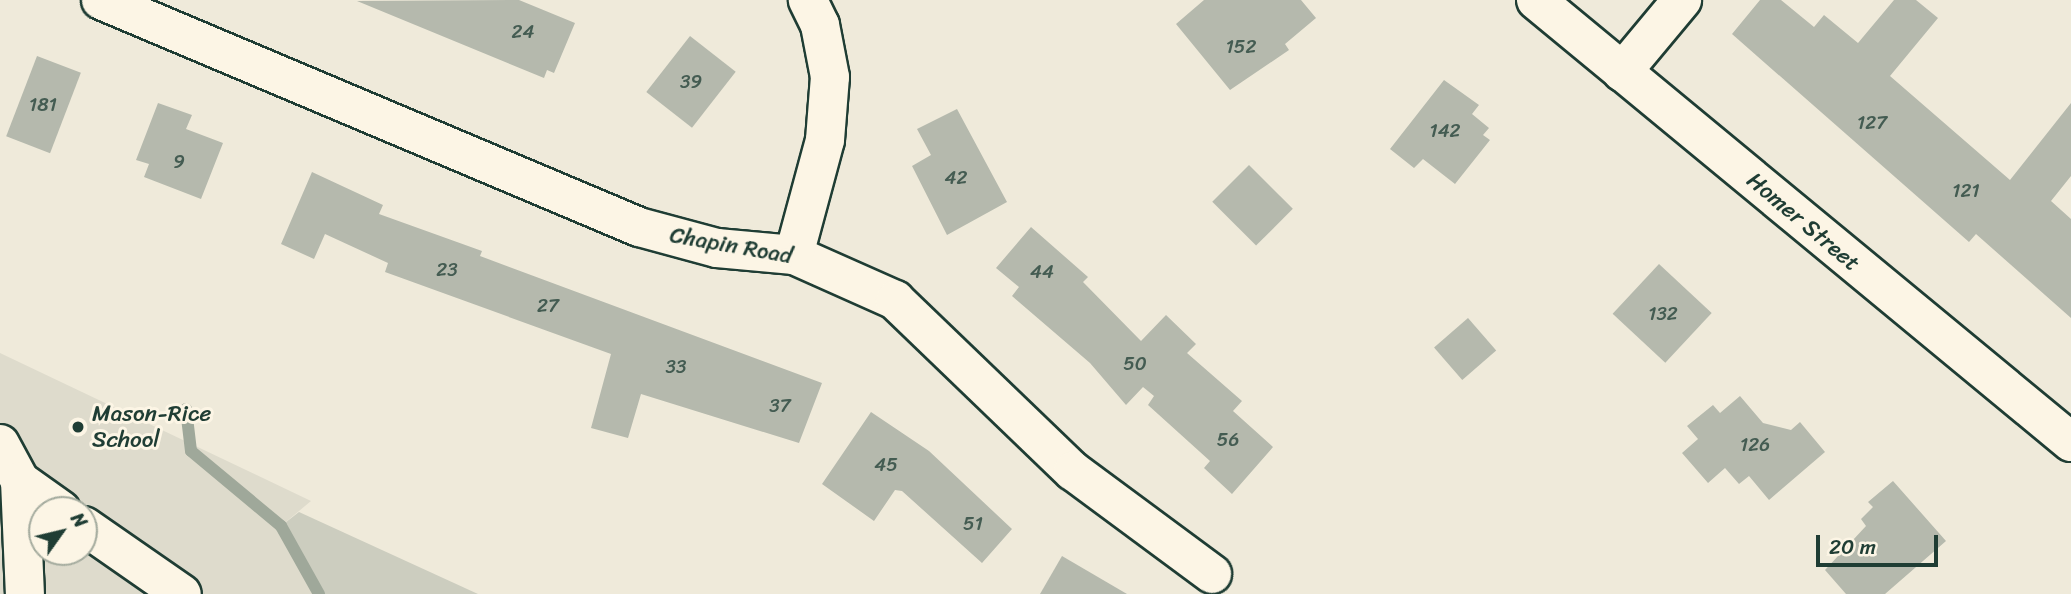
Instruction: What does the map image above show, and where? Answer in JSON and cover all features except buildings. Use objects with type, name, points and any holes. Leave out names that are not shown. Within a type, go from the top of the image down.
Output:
[{"type":"street","name":"Chapin Road","points":[[101,0],[639,227],[717,248],[794,255],[895,300],[1073,471],[1212,574]]},
{"type":"street","points":[[794,255],[825,140],[830,77],[820,24],[808,0]]},
{"type":"street","name":"Homer Street","points":[[1536,0],[2071,442]]},
{"type":"street","points":[[1622,72],[1682,0]]},
{"type":"street","points":[[0,444],[20,481],[25,594]]},
{"type":"street","points":[[20,481],[41,496]]},
{"type":"street","points":[[98,536],[182,594]]},
{"type":"shaded area","name":"Mason-Rice School","points":[[0,353],[311,501],[281,526],[319,594],[0,594]]},
{"type":"shaded area","points":[[299,512],[478,594],[319,594],[281,526]]},
{"type":"waterway","points":[[186,409],[191,451],[281,526],[319,594]]},
{"type":"place","name":"Mason-Rice School","points":[[78,427]]}]
